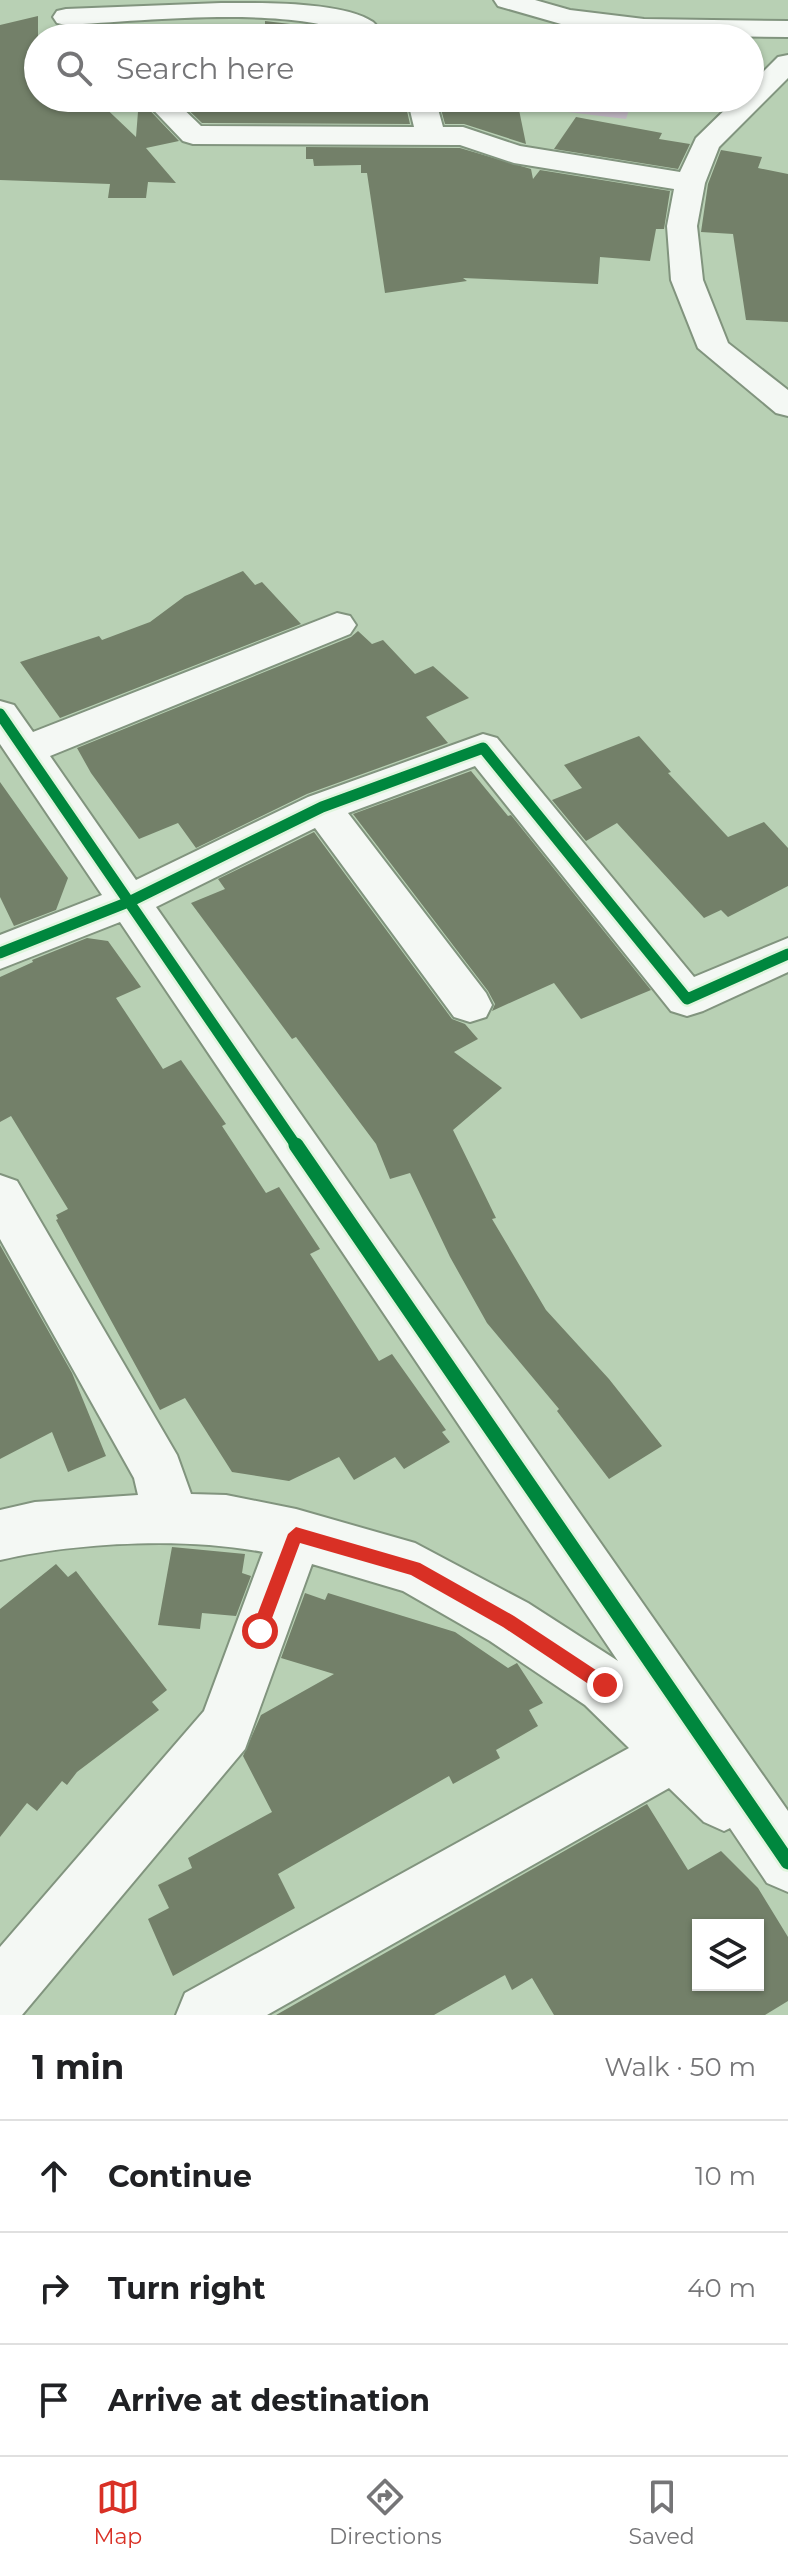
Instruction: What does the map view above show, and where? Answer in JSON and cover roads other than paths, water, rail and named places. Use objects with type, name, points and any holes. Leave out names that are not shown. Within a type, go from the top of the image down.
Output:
[{"type":"street","points":[[507,0],[568,18],[619,24]]},
{"type":"street","points":[[646,24],[662,0]]},
{"type":"street","points":[[61,8],[76,24]]},
{"type":"street","points":[[61,8],[301,12],[330,16],[354,24]]},
{"type":"street","points":[[764,29],[788,29]]},
{"type":"street","points":[[764,87],[788,63]]},
{"type":"street","points":[[170,112],[193,135],[463,136],[514,154],[690,183]]},
{"type":"street","points":[[425,112],[431,136]]},
{"type":"street","points":[[738,112],[706,144],[690,183],[682,226],[687,280],[714,348],[788,406]]},
{"type":"street","points":[[337,625],[13,732],[788,1864]]},
{"type":"street","points":[[0,953],[131,901],[322,807],[483,748],[687,999],[788,954]]},
{"type":"street","points":[[322,807],[470,1005]]},
{"type":"street","points":[[0,1195],[159,1472],[170,1518]]},
{"type":"street","points":[[0,1535],[35,1527],[170,1518],[226,1520],[296,1534],[415,1569],[509,1622],[605,1685],[788,1864]]},
{"type":"street","points":[[0,1994],[225,1729],[296,1534]]},
{"type":"street","points":[[207,2015],[674,1754]]}]
